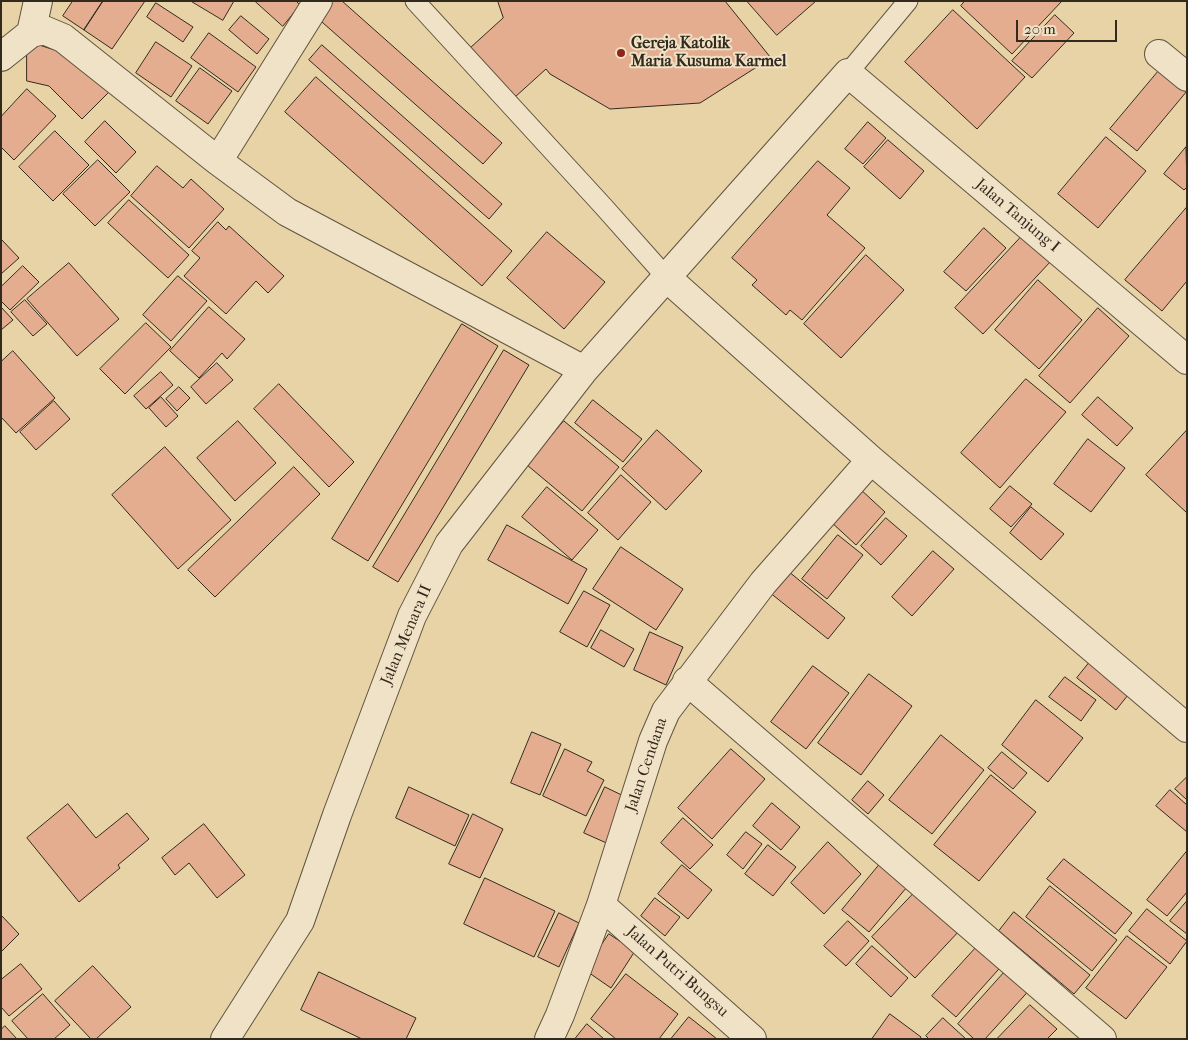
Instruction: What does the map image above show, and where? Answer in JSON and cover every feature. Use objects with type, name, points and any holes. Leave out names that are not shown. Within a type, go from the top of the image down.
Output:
[{"type":"street","points":[[31,33],[38,1]]},
{"type":"street","points":[[218,161],[318,1]]},
{"type":"street","points":[[1,57],[31,33],[44,30],[62,38],[286,212],[584,370]]},
{"type":"street","points":[[1159,54],[1187,77]]},
{"type":"street","name":"Jalan Menara II","points":[[225,1039],[300,921],[337,815],[412,616],[449,544],[584,370],[848,73]]},
{"type":"street","name":"Jalan Tanjung I","points":[[848,73],[1187,360]]},
{"type":"street","points":[[667,278],[871,460],[1187,728]]},
{"type":"street","name":"Jalan Cendana","points":[[549,1039],[560,1015],[601,905],[653,741],[666,711],[763,583],[871,460]]},
{"type":"street","points":[[687,681],[1102,1039]]},
{"type":"street","name":"Jalan Putri Bungsu","points":[[601,905],[752,1039]]},
{"type":"lane","points":[[415,1],[604,206],[667,278]]},
{"type":"lane","points":[[848,73],[908,1]]},
{"type":"building","points":[[73,1],[103,1],[84,30],[63,16]]},
{"type":"building","points":[[103,1],[145,1],[112,49],[84,30]]},
{"type":"building","points":[[191,1],[234,1],[223,20]]},
{"type":"building","points":[[255,1],[296,1],[300,5],[283,26]]},
{"type":"building","points":[[326,1],[342,1],[502,143],[483,164],[314,15]]},
{"type":"building","name":"Gereja Katolik Maria Kusuma Karmel","points":[[498,1],[725,1],[771,58],[700,103],[610,109],[550,74],[546,69],[515,97],[470,48],[503,18]]},
{"type":"building","points":[[747,1],[816,1],[777,35]]},
{"type":"building","points":[[965,1],[1062,1],[1012,54],[961,6]]},
{"type":"building","points":[[156,3],[193,27],[183,42],[147,17]]},
{"type":"building","points":[[953,10],[1025,77],[977,129],[905,62]]},
{"type":"building","points":[[1055,15],[1074,33],[1032,78],[1012,61]]},
{"type":"building","points":[[241,16],[269,39],[257,54],[229,30]]},
{"type":"building","points":[[209,33],[256,67],[238,92],[191,58]]},
{"type":"building","points":[[27,41],[76,57],[111,90],[82,119],[49,86],[27,81]]},
{"type":"building","points":[[156,42],[192,66],[171,97],[136,73]]},
{"type":"building","points":[[322,45],[502,204],[489,219],[309,60]]},
{"type":"building","points":[[1162,67],[1187,88],[1187,91],[1137,151],[1110,129]]},
{"type":"building","points":[[200,68],[232,91],[208,124],[176,101]]},
{"type":"building","points":[[316,77],[512,251],[482,286],[285,112]]},
{"type":"building","points":[[27,89],[56,116],[14,160],[1,147],[1,117]]},
{"type":"building","points":[[105,121],[136,152],[116,173],[85,142]]},
{"type":"building","points":[[868,122],[886,138],[863,164],[845,149]]},
{"type":"building","points":[[55,131],[89,165],[53,201],[19,167]]},
{"type":"building","points":[[1106,137],[1146,171],[1098,228],[1058,194]]},
{"type":"building","points":[[888,140],[924,171],[900,199],[864,167]]},
{"type":"building","points":[[1186,147],[1187,187],[1184,190],[1164,174]]},
{"type":"building","points":[[98,160],[130,192],[95,226],[63,194]]},
{"type":"building","points":[[818,161],[850,188],[827,215],[865,248],[802,320],[790,310],[786,315],[752,285],[757,280],[732,258]]},
{"type":"building","points":[[157,166],[183,188],[191,179],[224,209],[189,248],[131,196]]},
{"type":"building","points":[[129,200],[189,255],[168,278],[108,223]]},
{"type":"building","points":[[1187,207],[1187,281],[1162,311],[1125,280]]},
{"type":"building","points":[[218,222],[226,230],[229,226],[284,276],[268,293],[256,281],[226,314],[184,276],[200,258],[192,251]]},
{"type":"building","points":[[984,228],[1006,248],[966,291],[944,272]]},
{"type":"building","points":[[547,232],[605,282],[564,329],[507,278]]},
{"type":"building","points":[[1023,235],[1051,261],[983,334],[955,308]]},
{"type":"building","points":[[1,239],[19,258],[1,274]]},
{"type":"building","points":[[866,255],[904,290],[841,358],[804,324]]},
{"type":"building","points":[[69,263],[119,319],[77,356],[27,299]]},
{"type":"building","points":[[23,266],[39,282],[10,310],[1,301],[1,287]]},
{"type":"building","points":[[178,276],[207,301],[171,341],[143,315]]},
{"type":"building","points":[[1038,280],[1082,320],[1039,369],[995,330]]},
{"type":"building","points":[[25,300],[47,324],[33,336],[11,312]]},
{"type":"building","points":[[1,307],[13,320],[1,330]]},
{"type":"building","points":[[209,307],[245,339],[227,359],[222,353],[199,378],[170,351]]},
{"type":"building","points":[[1098,308],[1129,336],[1070,403],[1039,376]]},
{"type":"building","points":[[146,323],[171,347],[125,394],[100,369]]},
{"type":"building","points":[[462,324],[498,346],[368,561],[332,539]]},
{"type":"building","points":[[504,350],[529,365],[398,582],[373,567]]},
{"type":"building","points":[[13,351],[55,398],[16,433],[1,417],[1,362]]},
{"type":"building","points":[[217,363],[233,380],[206,404],[191,387]]},
{"type":"building","points":[[161,372],[173,385],[146,409],[134,396]]},
{"type":"building","points":[[1026,379],[1066,412],[1000,488],[961,453]]},
{"type":"building","points":[[279,384],[354,462],[329,487],[254,409]]},
{"type":"building","points":[[179,387],[190,398],[177,411],[166,399]]},
{"type":"building","points":[[161,397],[178,416],[166,427],[149,408]]},
{"type":"building","points":[[1098,397],[1133,428],[1117,446],[1082,415]]},
{"type":"building","points":[[593,400],[642,439],[623,462],[575,423]]},
{"type":"building","points":[[54,401],[70,419],[36,450],[20,432]]},
{"type":"building","points":[[238,421],[276,463],[235,501],[197,458]]},
{"type":"building","points":[[564,421],[619,467],[582,511],[527,465]]},
{"type":"building","points":[[657,430],[702,471],[666,510],[622,469]]},
{"type":"building","points":[[1187,430],[1187,513],[1146,475]]},
{"type":"building","points":[[1088,439],[1125,468],[1091,512],[1054,484]]},
{"type":"building","points":[[165,447],[231,520],[178,569],[112,495]]},
{"type":"building","points":[[294,467],[320,494],[215,597],[188,570]]},
{"type":"building","points":[[621,475],[651,502],[618,540],[588,513]]},
{"type":"building","points":[[1010,486],[1032,504],[1011,527],[990,509]]},
{"type":"building","points":[[547,487],[598,530],[572,560],[522,517]]},
{"type":"building","points":[[859,488],[885,512],[856,545],[830,521]]},
{"type":"building","points":[[1031,507],[1064,534],[1041,560],[1010,533]]},
{"type":"building","points":[[886,518],[907,536],[881,565],[861,546]]},
{"type":"building","points":[[507,525],[587,569],[568,604],[488,560]]},
{"type":"building","points":[[838,535],[863,555],[827,599],[802,579]]},
{"type":"building","points":[[621,547],[683,589],[656,630],[593,589]]},
{"type":"building","points":[[933,551],[954,569],[912,616],[892,597]]},
{"type":"building","points":[[782,566],[845,618],[828,639],[764,588]]},
{"type":"building","points":[[584,591],[610,605],[587,647],[560,632]]},
{"type":"building","points":[[601,630],[634,649],[624,667],[591,648]]},
{"type":"building","points":[[650,632],[683,647],[666,685],[634,670]]},
{"type":"building","points":[[1093,658],[1132,690],[1116,710],[1077,678]]},
{"type":"building","points":[[813,666],[849,693],[806,749],[771,722]]},
{"type":"building","points":[[869,674],[912,706],[861,775],[818,743]]},
{"type":"building","points":[[1065,677],[1096,700],[1081,721],[1049,697]]},
{"type":"building","points":[[1036,700],[1083,738],[1048,782],[1002,745]]},
{"type":"building","points":[[532,732],[561,744],[540,795],[511,783]]},
{"type":"building","points":[[941,735],[984,770],[932,834],[889,800]]},
{"type":"building","points":[[565,749],[592,762],[587,771],[604,780],[586,816],[543,796]]},
{"type":"building","points":[[731,749],[765,779],[712,839],[678,808]]},
{"type":"building","points":[[1002,752],[1027,773],[1013,789],[988,768]]},
{"type":"building","points":[[991,775],[1036,812],[979,881],[934,845]]},
{"type":"building","points":[[1187,777],[1187,800],[1175,789]]},
{"type":"building","points":[[868,781],[884,795],[868,814],[852,800]]},
{"type":"building","points":[[409,787],[469,815],[455,846],[396,818]]},
{"type":"building","points":[[605,787],[632,800],[611,845],[584,833]]},
{"type":"building","points":[[1170,790],[1187,805],[1187,832],[1156,806]]},
{"type":"building","points":[[772,803],[800,827],[781,850],[753,826]]},
{"type":"building","points":[[68,804],[96,838],[127,813],[149,839],[118,865],[120,868],[79,902],[27,838]]},
{"type":"building","points":[[473,814],[503,829],[480,878],[449,864]]},
{"type":"building","points":[[683,818],[713,845],[690,869],[661,843]]},
{"type":"building","points":[[204,824],[245,875],[217,898],[189,863],[175,875],[162,858]]},
{"type":"building","points":[[746,832],[762,844],[743,869],[727,855]]},
{"type":"building","points":[[828,842],[861,874],[824,914],[791,883]]},
{"type":"building","points":[[768,845],[796,867],[773,896],[745,874]]},
{"type":"building","points":[[1187,851],[1187,892],[1167,916],[1147,900]]},
{"type":"building","points":[[1064,859],[1132,913],[1115,934],[1047,879]]},
{"type":"building","points":[[880,864],[907,887],[869,932],[842,910]]},
{"type":"building","points":[[682,865],[712,890],[688,919],[658,894]]},
{"type":"building","points":[[485,878],[555,911],[534,957],[464,924]]},
{"type":"building","points":[[1050,886],[1117,940],[1092,971],[1026,917]]},
{"type":"building","points":[[918,889],[961,929],[915,978],[872,937]]},
{"type":"building","points":[[655,898],[680,917],[665,936],[641,916]]},
{"type":"building","points":[[1187,901],[1187,934],[1170,921]]},
{"type":"building","points":[[1147,909],[1187,941],[1170,964],[1129,931]]},
{"type":"building","points":[[1014,912],[1090,975],[1074,994],[999,931]]},
{"type":"building","points":[[559,913],[579,923],[559,967],[538,957]]},
{"type":"building","points":[[1,915],[19,934],[2,951],[1,950]]},
{"type":"building","points":[[848,921],[869,941],[846,966],[824,946]]},
{"type":"building","points":[[609,934],[635,951],[611,988],[585,970]]},
{"type":"building","points":[[1127,936],[1167,967],[1126,1019],[1086,988]]},
{"type":"building","points":[[983,940],[1006,961],[956,1017],[932,996]]},
{"type":"building","points":[[872,946],[908,978],[891,997],[856,964]]},
{"type":"building","points":[[21,964],[42,989],[9,1016],[1,1007],[1,980]]},
{"type":"building","points":[[93,966],[131,1007],[96,1039],[91,1039],[55,1001]]},
{"type":"building","points":[[1010,966],[1033,986],[985,1039],[974,1039],[958,1024]]},
{"type":"building","points":[[319,972],[416,1018],[406,1039],[362,1039],[301,1010]]},
{"type":"building","points":[[626,974],[678,1014],[659,1039],[616,1039],[591,1019]]},
{"type":"building","points":[[43,994],[70,1025],[54,1039],[28,1039],[12,1021]]},
{"type":"building","points":[[1030,1005],[1057,1029],[1047,1039],[997,1039]]},
{"type":"building","points":[[890,1014],[921,1037],[920,1039],[872,1039]]},
{"type":"building","points":[[689,1017],[717,1039],[671,1039]]},
{"type":"building","points":[[943,1018],[966,1039],[929,1039],[926,1036]]},
{"type":"building","points":[[587,1024],[604,1039],[575,1039]]},
{"type":"building","points":[[5,1026],[17,1039],[1,1039],[1,1030]]},
{"type":"place","name":"Gereja Katolik Maria Kusuma Karmel","points":[[621,53]]}]
